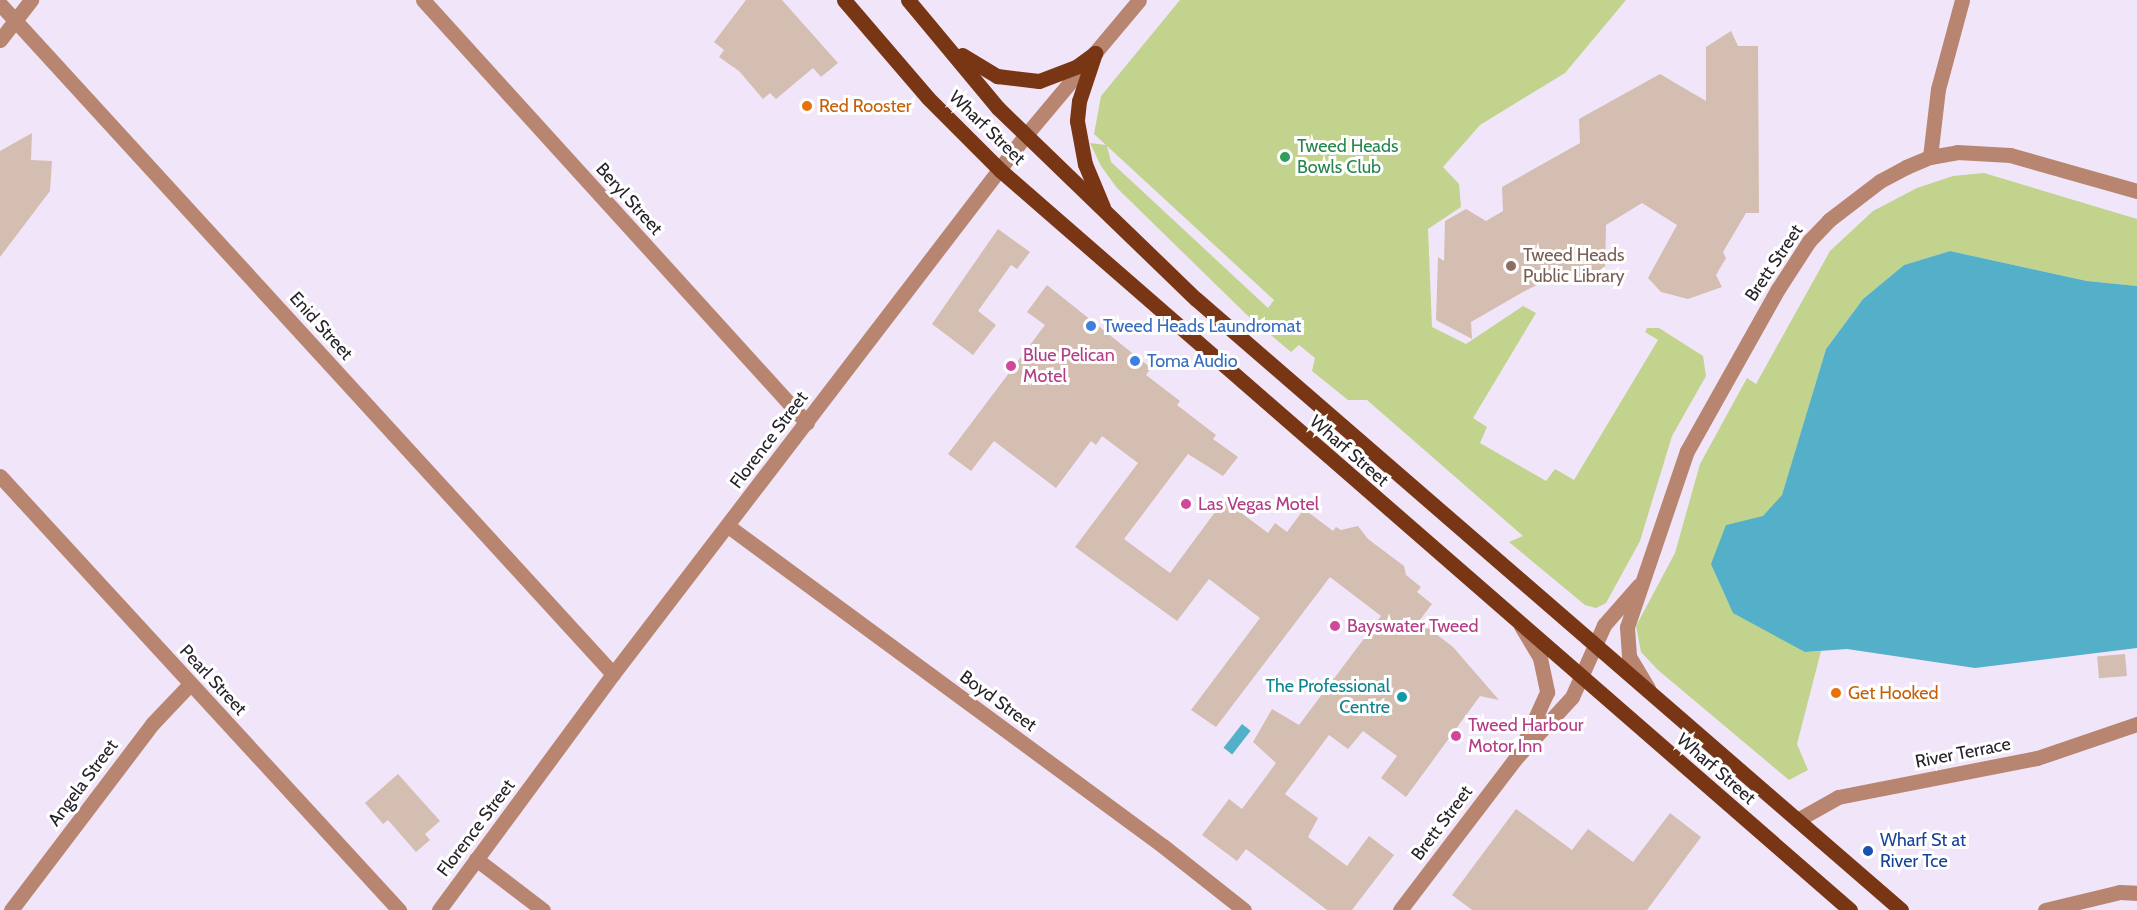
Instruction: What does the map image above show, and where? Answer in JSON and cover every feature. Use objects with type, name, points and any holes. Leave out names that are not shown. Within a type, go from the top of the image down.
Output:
[{"type":"main road","name":"Wharf Street","points":[[844,0],[928,98],[1000,170],[1850,910]]},
{"type":"main road","name":"Wharf Street","points":[[908,0],[1025,136],[1196,299],[1901,910]]},
{"type":"main road","points":[[944,42],[997,76],[1020,80],[1039,81],[1061,74],[1095,52]]},
{"type":"main road","points":[[1095,52],[1079,101],[1077,122],[1085,164],[1107,215]]},
{"type":"street","points":[[0,40],[31,0]]},
{"type":"street","name":"Beryl Street","points":[[423,0],[807,423]]},
{"type":"street","name":"Florence Street","points":[[439,910],[613,674],[1025,136],[1139,0]]},
{"type":"street","points":[[1930,157],[1938,89],[1962,0]]},
{"type":"street","name":"Enid Street","points":[[0,4],[613,674]]},
{"type":"street","name":"Brett Street","points":[[1651,693],[1629,656],[1626,641],[1639,585],[1656,549],[1692,438],[1809,241],[1853,199],[1880,181],[1930,157],[1981,151],[2010,155],[2137,191]]},
{"type":"street","name":"Pearl Street","points":[[0,476],[399,910]]},
{"type":"street","name":"Boyd Street","points":[[728,526],[1163,846],[1244,910]]},
{"type":"street","name":"Brett Street","points":[[1400,910],[1515,759],[1555,719],[1582,677],[1612,612],[1639,585]]},
{"type":"street","name":"Brett Street","points":[[1515,759],[1543,709],[1547,692],[1540,657],[1518,622]]},
{"type":"street","name":"Angela Street","points":[[11,910],[153,723],[190,684]]},
{"type":"street","name":"River Terrace","points":[[1798,819],[1838,796],[2037,758],[2137,724]]},
{"type":"street","points":[[476,859],[543,910]]},
{"type":"street","points":[[2044,910],[2120,892],[2137,893]]},
{"type":"green space","points":[[1180,0],[1626,0],[1565,73],[1480,125],[1443,167],[1459,184],[1461,207],[1428,229],[1432,327],[1466,344],[1523,306],[1536,313],[1473,418],[1487,427],[1480,443],[1546,481],[1555,469],[1574,480],[1658,340],[1645,332],[1647,328],[1659,328],[1703,356],[1706,376],[1672,436],[1640,541],[1606,603],[1596,608],[1585,605],[1509,542],[1523,536],[1367,400],[1348,400],[1312,371],[1315,358],[1299,345],[1291,352],[1247,315],[1117,188],[1101,166],[1090,143],[1106,145],[1094,134],[1101,96]],"holes":[[[1107,146],[1274,300],[1268,308],[1111,162]]]},
{"type":"green space","points":[[1984,173],[2137,219],[2137,286],[2087,281],[1950,251],[1904,265],[1863,299],[1826,349],[1782,496],[1763,517],[1726,525],[1805,652],[1821,651],[1797,744],[1808,770],[1789,780],[1658,670],[1641,652],[1636,626],[1675,553],[1700,464],[1747,378],[1756,384],[1830,251],[1873,211],[1917,188],[1953,176]]},
{"type":"water","points":[[1950,251],[2087,281],[2137,286],[2137,648],[1975,668],[1847,649],[1805,652],[1733,613],[1711,564],[1726,525],[1763,516],[1782,495],[1826,349],[1863,299],[1904,265]]},
{"type":"water","points":[[1242,724],[1251,731],[1232,754],[1224,748]]},
{"type":"building","points":[[746,0],[782,0],[838,63],[821,77],[813,68],[776,99],[770,93],[763,99],[739,71],[719,57],[724,50],[714,42]]},
{"type":"building","points":[[1731,31],[1738,46],[1758,46],[1759,213],[1746,213],[1723,252],[1726,258],[1716,275],[1722,287],[1688,299],[1661,292],[1648,278],[1677,225],[1642,203],[1606,225],[1605,270],[1583,283],[1564,271],[1471,322],[1472,339],[1436,320],[1438,257],[1444,261],[1445,221],[1466,209],[1486,221],[1503,211],[1502,187],[1580,143],[1579,119],[1660,74],[1706,101],[1706,47]]},
{"type":"building","points":[[32,133],[31,160],[52,161],[50,191],[0,257],[0,151]]},
{"type":"building","points":[[998,229],[1030,252],[1017,269],[1011,265],[978,311],[996,325],[973,355],[932,324]]},
{"type":"building","points":[[1047,285],[1151,368],[1146,375],[1180,401],[1177,405],[1216,435],[1213,439],[1238,457],[1223,476],[1188,454],[1124,539],[1170,573],[1224,500],[1268,533],[1275,523],[1287,532],[1304,509],[1333,531],[1336,527],[1341,530],[1358,526],[1368,539],[1404,566],[1406,575],[1421,587],[1417,592],[1432,604],[1419,621],[1453,647],[1499,700],[1480,696],[1406,797],[1381,778],[1397,756],[1363,731],[1348,749],[1329,735],[1285,794],[1318,818],[1308,837],[1347,866],[1369,836],[1394,855],[1352,910],[1327,910],[1246,849],[1237,861],[1202,835],[1229,799],[1242,809],[1276,763],[1253,742],[1272,709],[1299,725],[1381,616],[1330,577],[1216,727],[1191,710],[1260,618],[1209,579],[1177,621],[1075,547],[1138,463],[1102,436],[1096,445],[1091,441],[1056,488],[994,441],[971,471],[948,454],[1045,325],[1027,312]]},
{"type":"building","points":[[2125,654],[2127,676],[2099,678],[2097,656]]},
{"type":"building","points":[[398,774],[440,821],[425,834],[430,840],[416,852],[388,820],[383,824],[365,803]]},
{"type":"building","points":[[1516,809],[1572,850],[1588,829],[1633,862],[1670,813],[1701,837],[1647,910],[1472,910],[1452,895]]},
{"type":"place","name":"Red Rooster","points":[[807,106]]},
{"type":"place","name":"Tweed Heads Bowls Club","points":[[1285,157]]},
{"type":"place","name":"Tweed Heads Public Library","points":[[1511,266]]},
{"type":"place","name":"Tweed Heads Laundromat","points":[[1091,326]]},
{"type":"place","name":"Toma Audio","points":[[1135,361]]},
{"type":"place","name":"Blue Pelican Motel","points":[[1011,366]]},
{"type":"place","name":"Las Vegas Motel","points":[[1186,504]]},
{"type":"place","name":"Bayswater Tweed","points":[[1335,626]]},
{"type":"place","name":"Get Hooked","points":[[1836,693]]},
{"type":"place","name":"The Professional Centre","points":[[1402,697]]},
{"type":"place","name":"Tweed Harbour Motor Inn","points":[[1456,736]]},
{"type":"place","name":"Wharf St at River Tce","points":[[1868,851]]}]
